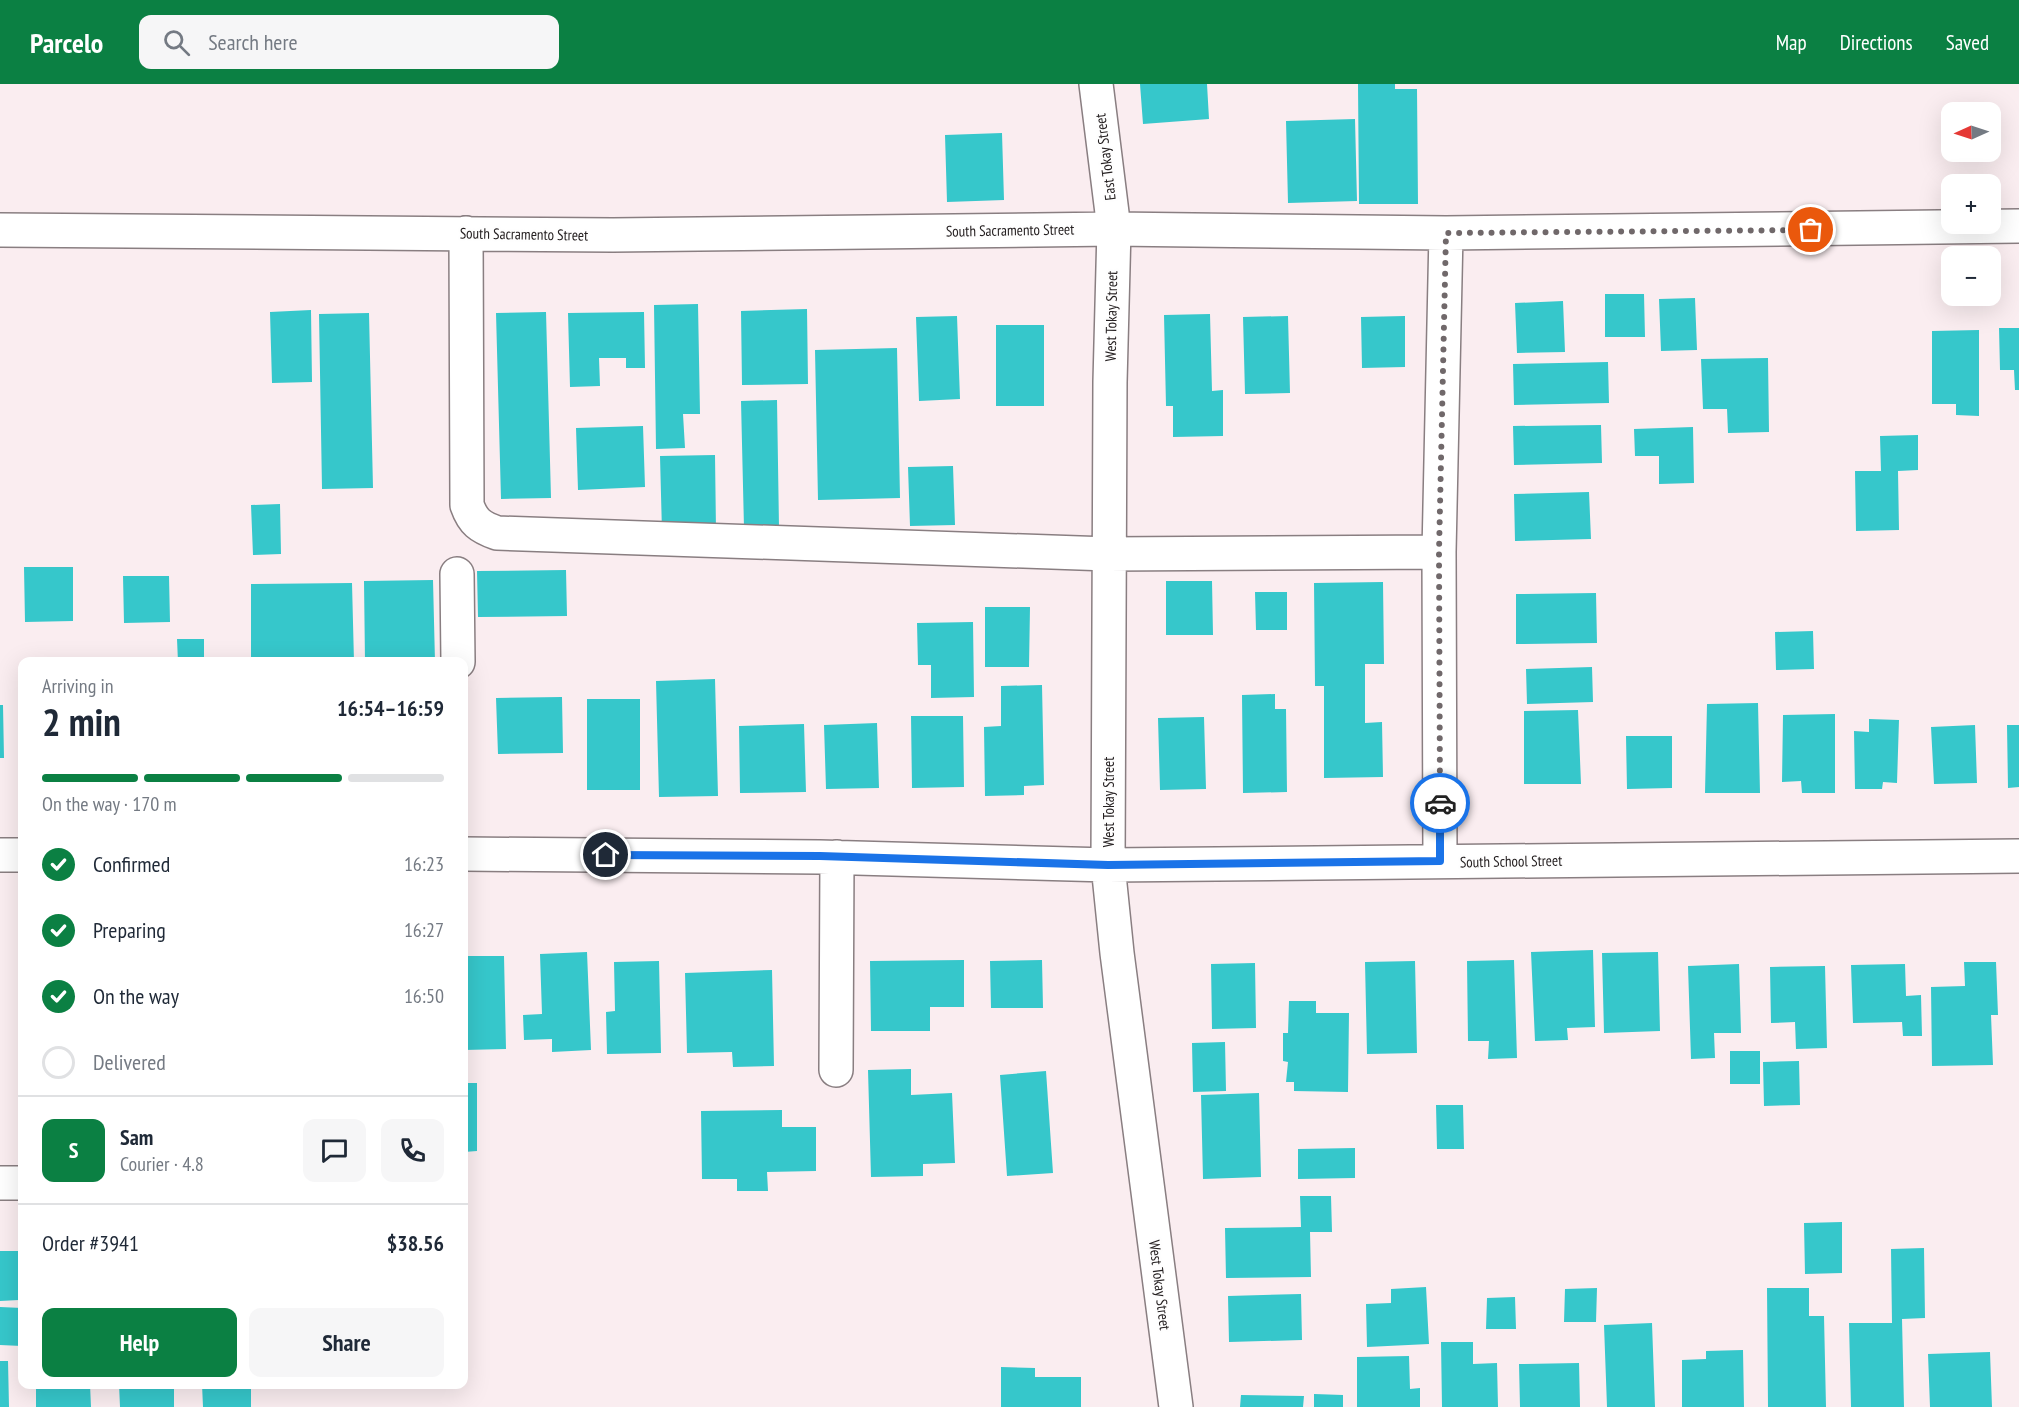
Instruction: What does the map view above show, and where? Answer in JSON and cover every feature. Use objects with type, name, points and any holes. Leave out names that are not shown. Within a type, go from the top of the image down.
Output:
[{"type":"street","name":"East Tokay Street","points":[[1096,84],[1114,229]]},
{"type":"street","name":"South Sacramento Street","points":[[0,230],[614,235],[1114,229],[1446,233],[2019,226]]},
{"type":"street","name":"West Tokay Street","points":[[1114,229],[1108,554],[1108,865],[1117,953],[1176,1407]]},
{"type":"street","points":[[466,233],[467,505],[472,518],[482,528],[497,533],[1108,554],[1439,552]]},
{"type":"street","points":[[1440,861],[1439,552],[1446,233]]},
{"type":"street","points":[[457,574],[458,657]]},
{"type":"street","name":"South School Street","points":[[468,854],[837,857],[1108,865],[2019,856]]},
{"type":"street","points":[[0,855],[18,855]]},
{"type":"street","points":[[836,1070],[837,857]]},
{"type":"street","points":[[0,1183],[18,1183]]},
{"type":"building","points":[[1140,84],[1207,84],[1209,119],[1143,124]]},
{"type":"building","points":[[1358,84],[1395,84],[1395,89],[1417,89],[1418,204],[1359,204]]},
{"type":"building","points":[[1355,119],[1357,201],[1288,203],[1286,121]]},
{"type":"building","points":[[1002,133],[1004,200],[947,202],[945,135]]},
{"type":"building","points":[[1605,294],[1644,294],[1645,337],[1605,337]]},
{"type":"building","points":[[1695,298],[1697,350],[1661,351],[1659,299]]},
{"type":"building","points":[[1563,301],[1565,352],[1517,353],[1515,303]]},
{"type":"building","points":[[698,304],[700,414],[683,414],[685,448],[656,449],[654,305]]},
{"type":"building","points":[[807,309],[808,384],[742,385],[741,311]]},
{"type":"building","points":[[311,310],[312,382],[272,383],[270,312]]},
{"type":"building","points":[[546,312],[551,498],[501,499],[496,313]]},
{"type":"building","points":[[644,312],[645,368],[626,368],[626,358],[599,358],[600,386],[570,387],[568,313]]},
{"type":"building","points":[[369,313],[373,488],[322,489],[319,314]]},
{"type":"building","points":[[1210,314],[1212,391],[1223,390],[1223,436],[1173,437],[1173,406],[1166,406],[1164,315]]},
{"type":"building","points":[[957,316],[960,399],[919,401],[916,317]]},
{"type":"building","points":[[1288,316],[1290,393],[1245,394],[1243,317]]},
{"type":"building","points":[[1405,316],[1405,367],[1362,368],[1361,317]]},
{"type":"building","points":[[996,325],[1044,325],[1044,406],[996,406]]},
{"type":"building","points":[[1999,328],[2019,328],[2019,390],[2015,390],[2014,370],[2000,370]]},
{"type":"building","points":[[1979,330],[1979,416],[1956,415],[1956,404],[1932,404],[1932,331]]},
{"type":"building","points":[[897,348],[900,498],[818,500],[815,350]]},
{"type":"building","points":[[1768,358],[1769,432],[1728,433],[1727,409],[1703,409],[1701,359]]},
{"type":"building","points":[[1608,362],[1609,403],[1514,405],[1513,364]]},
{"type":"building","points":[[777,400],[779,528],[744,528],[741,401]]},
{"type":"building","points":[[1601,425],[1602,463],[1514,465],[1513,426]]},
{"type":"building","points":[[643,426],[645,487],[578,490],[576,428]]},
{"type":"building","points":[[1693,427],[1694,483],[1659,484],[1659,456],[1635,456],[1634,429]]},
{"type":"building","points":[[1918,435],[1918,470],[1898,471],[1899,530],[1856,531],[1855,471],[1881,471],[1880,436]]},
{"type":"building","points":[[715,455],[716,531],[662,532],[660,456]]},
{"type":"building","points":[[953,466],[955,525],[910,526],[908,467]]},
{"type":"building","points":[[1589,492],[1591,539],[1515,541],[1514,494]]},
{"type":"building","points":[[280,504],[281,554],[253,555],[251,505]]},
{"type":"building","points":[[24,567],[73,567],[73,621],[25,622]]},
{"type":"building","points":[[566,570],[567,616],[478,617],[477,571]]},
{"type":"building","points":[[123,576],[169,576],[170,622],[124,623]]},
{"type":"building","points":[[433,580],[435,657],[365,657],[364,581]]},
{"type":"building","points":[[1166,581],[1212,581],[1213,635],[1166,635]]},
{"type":"building","points":[[1383,582],[1384,664],[1365,664],[1365,723],[1382,722],[1383,777],[1324,778],[1324,686],[1315,686],[1314,583]]},
{"type":"building","points":[[352,583],[354,657],[251,657],[251,584]]},
{"type":"building","points":[[1255,592],[1287,592],[1287,630],[1256,630]]},
{"type":"building","points":[[1596,593],[1597,643],[1516,644],[1516,594]]},
{"type":"building","points":[[985,607],[1030,607],[1029,667],[985,667]]},
{"type":"building","points":[[973,622],[974,697],[931,698],[931,665],[918,665],[917,623]]},
{"type":"building","points":[[1813,631],[1814,669],[1776,670],[1775,632]]},
{"type":"building","points":[[177,639],[204,639],[204,657],[178,657]]},
{"type":"building","points":[[1592,667],[1593,702],[1527,704],[1526,669]]},
{"type":"building","points":[[715,679],[718,796],[659,797],[656,681]]},
{"type":"building","points":[[1042,685],[1044,785],[1024,786],[1024,795],[985,796],[984,727],[1001,726],[1001,686]]},
{"type":"building","points":[[1275,694],[1275,709],[1286,709],[1287,792],[1243,793],[1242,695]]},
{"type":"building","points":[[562,697],[563,753],[498,754],[496,698]]},
{"type":"building","points":[[587,699],[640,699],[640,790],[587,790]]},
{"type":"building","points":[[1758,703],[1760,793],[1705,793],[1707,704]]},
{"type":"building","points":[[0,705],[3,705],[4,758],[0,758]]},
{"type":"building","points":[[1578,710],[1581,784],[1524,784],[1524,711]]},
{"type":"building","points":[[1835,714],[1835,793],[1802,793],[1801,781],[1782,782],[1783,715]]},
{"type":"building","points":[[911,716],[963,716],[964,787],[912,788]]},
{"type":"building","points":[[1204,717],[1206,789],[1160,790],[1158,718]]},
{"type":"building","points":[[1869,719],[1899,720],[1897,783],[1883,782],[1882,789],[1855,789],[1854,731],[1869,732]]},
{"type":"building","points":[[877,723],[879,788],[826,789],[824,725]]},
{"type":"building","points":[[804,724],[806,792],[740,793],[739,726]]},
{"type":"building","points":[[1975,725],[1977,783],[1934,784],[1931,727]]},
{"type":"building","points":[[2007,725],[2019,725],[2019,787],[2008,788]]},
{"type":"building","points":[[1626,736],[1672,736],[1672,788],[1627,789]]},
{"type":"building","points":[[1593,950],[1595,1027],[1567,1028],[1568,1040],[1535,1041],[1531,952]]},
{"type":"building","points":[[587,952],[591,1050],[552,1052],[552,1039],[524,1040],[523,1015],[542,1014],[540,954]]},
{"type":"building","points":[[1658,952],[1660,1031],[1604,1033],[1602,953]]},
{"type":"building","points":[[468,956],[504,956],[506,1049],[468,1050]]},
{"type":"building","points":[[964,960],[964,1007],[930,1007],[930,1031],[871,1031],[870,961]]},
{"type":"building","points":[[1042,960],[1043,1008],[991,1008],[990,961]]},
{"type":"building","points":[[1514,960],[1517,1058],[1488,1059],[1489,1041],[1468,1041],[1467,961]]},
{"type":"building","points":[[659,961],[661,1053],[607,1054],[606,1012],[615,1011],[614,962]]},
{"type":"building","points":[[1415,961],[1417,1053],[1367,1054],[1365,962]]},
{"type":"building","points":[[1964,962],[1996,962],[1998,1015],[1991,1015],[1993,1065],[1932,1066],[1931,987],[1965,986]]},
{"type":"building","points":[[1255,963],[1256,1028],[1212,1029],[1211,964]]},
{"type":"building","points":[[1739,964],[1741,1033],[1714,1033],[1715,1058],[1691,1059],[1688,966]]},
{"type":"building","points":[[1905,964],[1906,996],[1921,995],[1922,1036],[1903,1036],[1902,1022],[1853,1023],[1851,965]]},
{"type":"building","points":[[1825,966],[1827,1048],[1796,1049],[1795,1022],[1771,1023],[1770,967]]},
{"type":"building","points":[[772,970],[774,1066],[733,1067],[732,1052],[687,1053],[685,973]]},
{"type":"building","points":[[1289,1001],[1316,1001],[1316,1013],[1349,1013],[1348,1092],[1294,1091],[1294,1082],[1286,1082],[1288,1062],[1283,1061],[1283,1033],[1288,1033]]},
{"type":"building","points":[[1225,1042],[1226,1091],[1193,1092],[1192,1043]]},
{"type":"building","points":[[1730,1051],[1760,1051],[1760,1084],[1730,1084]]},
{"type":"building","points":[[1799,1061],[1800,1105],[1764,1106],[1763,1062]]},
{"type":"building","points":[[911,1069],[911,1095],[952,1093],[955,1163],[923,1164],[923,1176],[871,1177],[868,1070]]},
{"type":"building","points":[[1046,1071],[1053,1173],[1007,1176],[1000,1075]]},
{"type":"building","points":[[468,1083],[477,1083],[477,1151],[468,1152]]},
{"type":"building","points":[[1259,1093],[1261,1177],[1203,1179],[1201,1095]]},
{"type":"building","points":[[1436,1105],[1463,1105],[1464,1149],[1437,1149]]},
{"type":"building","points":[[782,1110],[782,1127],[816,1127],[816,1171],[767,1172],[768,1191],[737,1191],[737,1179],[702,1179],[701,1111]]},
{"type":"building","points":[[1355,1148],[1355,1178],[1298,1179],[1298,1149]]},
{"type":"building","points":[[1300,1196],[1331,1196],[1332,1232],[1310,1232],[1311,1277],[1226,1278],[1225,1228],[1301,1227]]},
{"type":"building","points":[[1842,1222],[1842,1273],[1805,1274],[1804,1223]]},
{"type":"building","points":[[1924,1248],[1925,1318],[1902,1319],[1904,1407],[1851,1407],[1849,1323],[1892,1323],[1891,1249]]},
{"type":"building","points":[[0,1251],[18,1251],[18,1300],[0,1301]]},
{"type":"building","points":[[1426,1287],[1429,1344],[1367,1347],[1366,1304],[1391,1303],[1391,1289]]},
{"type":"building","points":[[1597,1288],[1596,1322],[1564,1322],[1565,1289]]},
{"type":"building","points":[[1767,1288],[1809,1288],[1809,1316],[1824,1316],[1826,1407],[1768,1407]]},
{"type":"building","points":[[1301,1294],[1302,1340],[1229,1342],[1228,1296]]},
{"type":"building","points":[[1515,1297],[1516,1329],[1486,1329],[1487,1298]]},
{"type":"building","points":[[0,1307],[18,1308],[18,1346],[0,1345]]},
{"type":"building","points":[[1652,1323],[1655,1407],[1607,1407],[1604,1325]]},
{"type":"building","points":[[1441,1342],[1473,1342],[1473,1364],[1497,1363],[1498,1407],[1442,1407]]},
{"type":"building","points":[[1743,1350],[1744,1407],[1682,1407],[1682,1360],[1706,1359],[1706,1351]]},
{"type":"building","points":[[1990,1352],[1992,1407],[1930,1407],[1928,1354]]},
{"type":"building","points":[[1409,1356],[1410,1389],[1420,1388],[1420,1407],[1357,1407],[1357,1357]]},
{"type":"building","points":[[0,1361],[8,1361],[9,1407],[0,1407]]},
{"type":"building","points":[[1579,1363],[1580,1407],[1520,1407],[1519,1364]]},
{"type":"building","points":[[1001,1367],[1035,1368],[1035,1377],[1081,1377],[1081,1407],[1001,1407]]},
{"type":"building","points":[[36,1389],[90,1389],[91,1407],[36,1407]]},
{"type":"building","points":[[119,1389],[174,1389],[174,1407],[120,1407]]},
{"type":"building","points":[[202,1389],[251,1389],[251,1407],[203,1407]]},
{"type":"building","points":[[1314,1394],[1343,1395],[1343,1407],[1314,1407]]},
{"type":"building","points":[[1241,1395],[1304,1396],[1303,1407],[1240,1407]]},
{"type":"way so far","points":[[1440,803],[1439,552],[1446,233],[1811,230]]},
{"type":"route","points":[[606,855],[820,856],[1108,865],[1440,861],[1440,803]]}]
